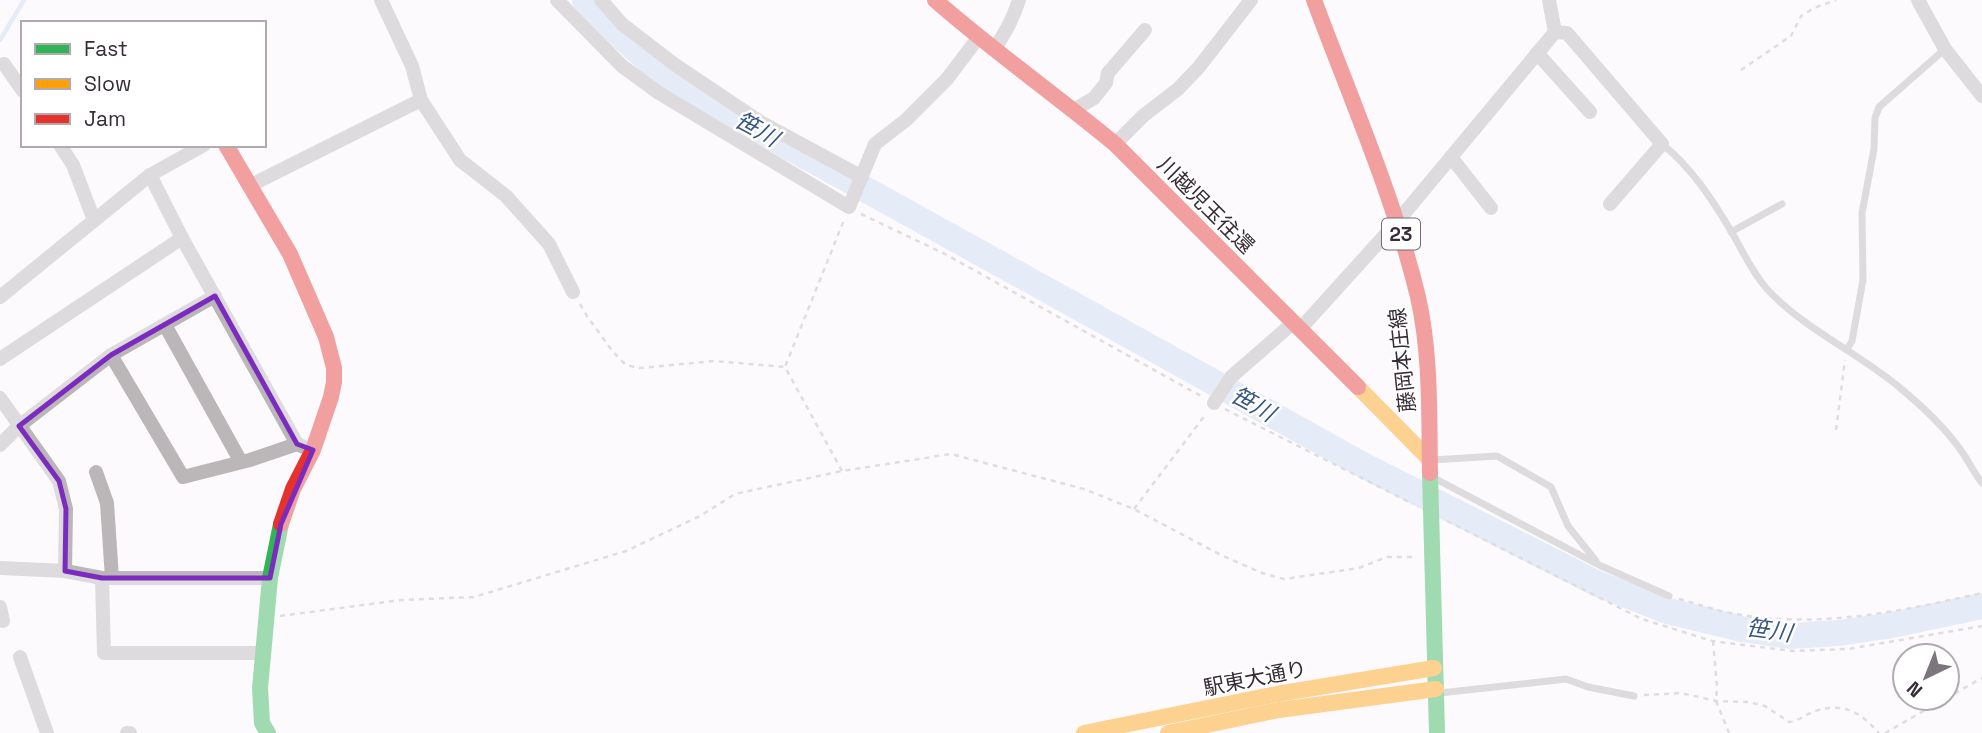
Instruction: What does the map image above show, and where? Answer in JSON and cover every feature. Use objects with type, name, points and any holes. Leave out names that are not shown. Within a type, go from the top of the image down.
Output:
[{"type":"street","points":[[381,0],[412,66],[421,100],[460,160],[506,196],[549,244],[573,292]]},
{"type":"street","points":[[557,0],[622,66],[659,93],[849,205],[875,144],[906,120],[947,79],[978,38]]},
{"type":"street","points":[[601,0],[622,24],[685,72],[762,123],[862,177]]},
{"type":"street","name":"川越児玉往還","points":[[935,0],[978,38],[1115,144],[1297,325],[1430,472]]},
{"type":"street","points":[[994,50],[1014,16],[1019,0]]},
{"type":"street","points":[[1115,144],[1199,67],[1251,0]]},
{"type":"street","name":"藤岡本庄線","points":[[1314,0],[1397,222],[1410,266],[1423,330],[1429,396],[1437,733]]},
{"type":"street","points":[[1549,0],[1555,32]]},
{"type":"street","points":[[1917,0],[1945,48],[1980,90]]},
{"type":"street","points":[[1074,110],[1094,98],[1106,83],[1108,73],[1145,30]]},
{"type":"street","points":[[1214,403],[1231,377],[1297,325],[1397,222],[1555,32]]},
{"type":"street","points":[[1555,32],[1567,33],[1662,144],[1610,204]]},
{"type":"street","points":[[1537,52],[1590,111]]},
{"type":"street","points":[[4,64],[21,88]]},
{"type":"street","points":[[251,185],[421,100]]},
{"type":"street","points":[[61,147],[73,165],[94,220]]},
{"type":"street","points":[[0,297],[150,175],[200,147]]},
{"type":"street","points":[[227,147],[290,254],[319,321],[334,368],[333,389],[313,450],[293,489],[285,512],[270,578],[262,653],[260,730]]},
{"type":"street","points":[[1451,157],[1491,208]]},
{"type":"street","points":[[150,175],[296,444]]},
{"type":"street","points":[[0,359],[182,238]]},
{"type":"street","points":[[0,445],[19,426],[111,355],[215,296]]},
{"type":"street","points":[[165,325],[241,462]]},
{"type":"street","points":[[111,355],[183,477],[296,444],[313,450]]},
{"type":"street","points":[[0,398],[59,481],[66,509],[65,571]]},
{"type":"street","points":[[96,472],[107,503],[104,653],[262,653]]},
{"type":"street","points":[[0,568],[65,571],[107,578],[270,578]]},
{"type":"street","points":[[20,657],[47,733]]},
{"type":"street","name":"駅東大通り","points":[[1084,733],[1277,694],[1434,668]]},
{"type":"street","name":"駅東大通り","points":[[1168,733],[1279,710],[1436,691]]},
{"type":"lane","points":[[1847,349],[1852,341],[1863,281],[1862,213],[1874,149],[1875,118],[1879,107],[1945,48]]},
{"type":"lane","points":[[1662,144],[1675,154],[1700,184],[1748,264],[1768,290],[1789,309],[1899,387],[1932,417],[1963,452],[1982,483]]},
{"type":"lane","points":[[1731,232],[1782,204]]},
{"type":"lane","points":[[1430,472],[1497,456],[1551,487],[1568,526],[1599,565]]},
{"type":"lane","points":[[1430,472],[1599,565],[1669,596]]},
{"type":"lane","points":[[1436,691],[1566,680],[1634,696]]},
{"type":"path","points":[[1741,70],[1791,36],[1801,16],[1836,0]]},
{"type":"path","points":[[785,367],[849,205],[945,254],[1214,403],[1643,619],[1713,641],[1792,651],[1849,649],[1982,626]]},
{"type":"path","points":[[573,292],[587,316],[626,365],[640,368],[714,361],[785,367]]},
{"type":"path","points":[[1836,430],[1847,349]]},
{"type":"path","points":[[785,367],[842,471]]},
{"type":"path","points":[[1134,509],[1214,403]]},
{"type":"path","points":[[265,618],[401,600],[474,597],[626,551],[700,516],[735,494],[842,471],[951,454],[1084,489],[1134,509],[1221,555],[1262,573],[1284,579],[1359,568],[1387,557],[1432,557]]},
{"type":"path","points":[[1669,596],[1735,614],[1803,620],[1866,616],[1982,593]]},
{"type":"path","points":[[1713,641],[1716,701],[1729,733]]},
{"type":"path","points":[[1885,733],[1982,678]]},
{"type":"path","points":[[1634,696],[1681,693],[1716,701],[1748,702],[1765,706],[1789,722],[1813,711],[1845,708],[1868,721],[1879,733]]},
{"type":"highlighted area","points":[[215,296],[297,444],[313,450],[281,524],[270,578],[102,578],[65,571],[66,509],[59,481],[19,426],[111,355]]},
{"type":"waterway","points":[[0,40],[24,0]]},
{"type":"waterway","name":"笹川","points":[[585,0],[655,67],[697,96],[1363,465],[1598,584],[1668,611],[1742,629],[1790,636],[1887,626],[1982,606]]},
{"type":"traffic: fast","points":[[1430,473],[1437,733]]},
{"type":"traffic: fast","points":[[268,733],[262,723],[260,688],[270,578],[281,524]]},
{"type":"traffic: slow","points":[[1358,387],[1430,460]]},
{"type":"traffic: slow","points":[[1084,733],[1277,694],[1434,668]]},
{"type":"traffic: slow","points":[[1168,733],[1279,710],[1436,689]]},
{"type":"traffic: jam","points":[[935,0],[1115,144],[1358,387]]},
{"type":"traffic: jam","points":[[1314,0],[1371,147],[1397,222],[1418,297],[1427,362],[1430,473]]},
{"type":"traffic: jam","points":[[227,147],[290,254],[326,337],[334,368],[331,397],[313,450],[293,489],[281,524]]}]
